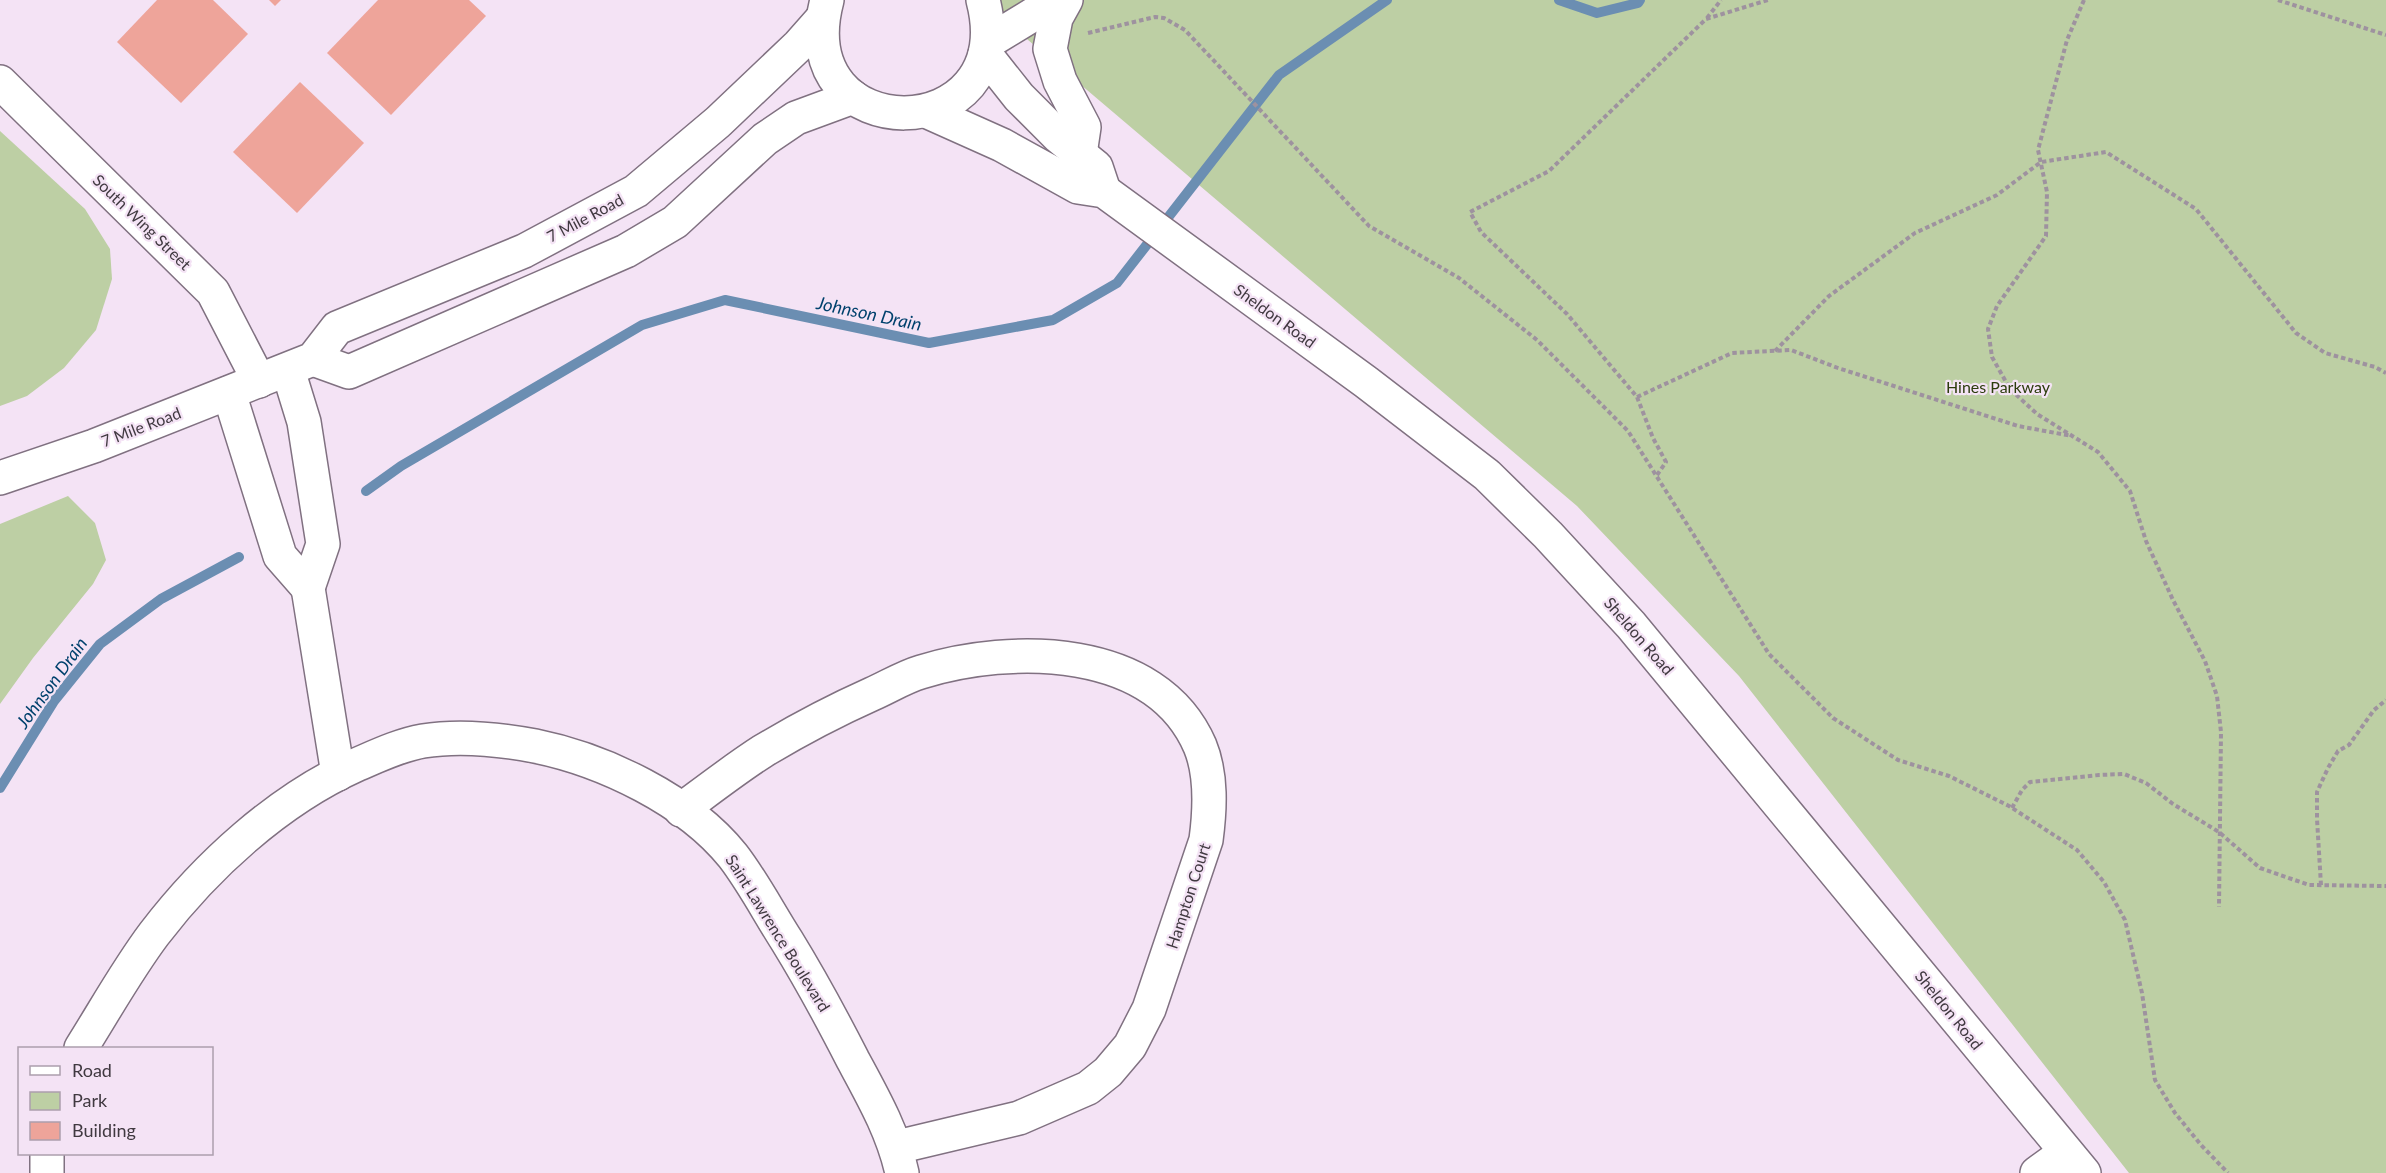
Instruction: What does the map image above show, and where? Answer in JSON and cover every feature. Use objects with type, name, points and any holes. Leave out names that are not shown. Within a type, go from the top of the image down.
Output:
[{"type":"street","points":[[824,10],[821,41],[827,62],[838,81],[853,97],[872,108],[893,114],[915,114],[936,108],[956,97],[971,82],[987,48],[988,20],[983,0]]},
{"type":"street","points":[[987,48],[1057,0]]},
{"type":"street","points":[[1066,0],[1056,18],[1050,49],[1060,81],[1084,127],[1080,154]]},
{"type":"street","name":"7 Mile Road","points":[[0,478],[94,446],[272,376],[337,328],[524,250],[636,191],[717,123],[799,45],[824,10]]},
{"type":"street","name":"Sheldon Road","points":[[987,48],[1019,97],[1096,168],[1104,191]]},
{"type":"street","name":"South Wing Street","points":[[0,82],[213,292],[272,376]]},
{"type":"street","points":[[272,376],[348,372],[626,251],[675,222],[765,139],[796,118],[853,97]]},
{"type":"street","name":"Sheldon Road","points":[[926,111],[1002,145],[1078,187],[1104,191],[1366,382],[1487,476],[1548,535],[1631,625],[2075,1162]]},
{"type":"street","points":[[272,376],[280,556],[308,588]]},
{"type":"street","points":[[272,376],[304,422],[323,544],[308,588],[338,774]]},
{"type":"street","name":"Hampton Court","points":[[681,810],[761,752],[830,713],[919,672],[965,660],[1037,656],[1073,660],[1119,670],[1156,691],[1174,707],[1189,726],[1200,747],[1208,779],[1210,814],[1206,840],[1149,1009],[1130,1046],[1108,1072],[1089,1088],[1019,1118],[899,1160]]},
{"type":"street","name":"Saint Lawrence Boulevard","points":[[82,1047],[155,933],[197,884],[254,830],[297,797],[338,774],[383,754],[421,741],[468,738],[503,740],[551,749],[599,764],[644,786],[681,810],[733,856],[810,978],[884,1118],[899,1160]]},
{"type":"street","points":[[47,1155],[47,1173]]},
{"type":"street","points":[[2037,1173],[2075,1162]]},
{"type":"path","points":[[1657,475],[1666,462],[1653,438],[1637,397],[1567,314],[1481,232],[1470,212],[1549,171],[1706,19],[1720,0]]},
{"type":"path","points":[[1706,19],[1768,0]]},
{"type":"path","points":[[2084,0],[2067,40],[2038,150],[2047,192],[2046,236],[1997,306],[1988,329],[1992,357],[2010,389],[2037,414],[2076,436],[2098,452],[2130,491],[2146,541],[2173,600],[2205,661],[2217,696],[2221,732],[2218,907]]},
{"type":"path","points":[[2278,0],[2386,35]]},
{"type":"path","points":[[1051,42],[1155,17],[1164,18],[1185,30],[1369,226],[1459,278],[1537,340],[1628,431],[1769,654],[1833,718],[1898,760],[1949,776],[2011,807],[2077,850],[2104,882],[2125,920],[2142,993],[2155,1080],[2175,1113],[2228,1173]]},
{"type":"path","points":[[1774,351],[1829,296],[1915,233],[1997,195],[2041,162],[2106,152],[2196,209],[2296,333],[2325,353],[2375,367],[2386,373]]},
{"type":"path","points":[[1637,397],[1732,353],[1791,350],[1838,368],[2018,426],[2076,436]]},
{"type":"path","points":[[2321,885],[2317,792],[2338,752],[2349,745],[2374,710],[2386,700]]},
{"type":"path","points":[[2011,807],[2030,782],[2124,774],[2146,783],[2173,804],[2219,832],[2260,868],[2309,885],[2386,886]]},
{"type":"green space","name":"Hines Parkway","points":[[981,0],[2386,0],[2386,1173],[2129,1173],[1739,676],[1577,506]]},
{"type":"green space","points":[[0,131],[85,209],[110,249],[112,279],[96,330],[64,368],[27,396],[0,406]]},
{"type":"green space","points":[[68,496],[95,523],[106,560],[93,584],[33,658],[0,704],[0,524]]},
{"type":"building","points":[[157,0],[213,0],[248,34],[181,103],[117,42]]},
{"type":"building","points":[[269,0],[281,0],[275,6]]},
{"type":"building","points":[[378,0],[469,0],[486,16],[391,115],[327,53]]},
{"type":"building","points":[[300,82],[364,143],[297,213],[233,152]]},
{"type":"waterway","name":"Johnson Drain","points":[[366,491],[401,466],[642,325],[725,300],[929,343],[1053,320],[1117,283],[1279,75],[1387,0]]},
{"type":"waterway","name":"Johnson Drain","points":[[1559,0],[1597,13],[1638,3],[1640,0]]},
{"type":"waterway","name":"Johnson Drain","points":[[0,788],[54,701],[100,644],[161,599],[239,557]]}]
